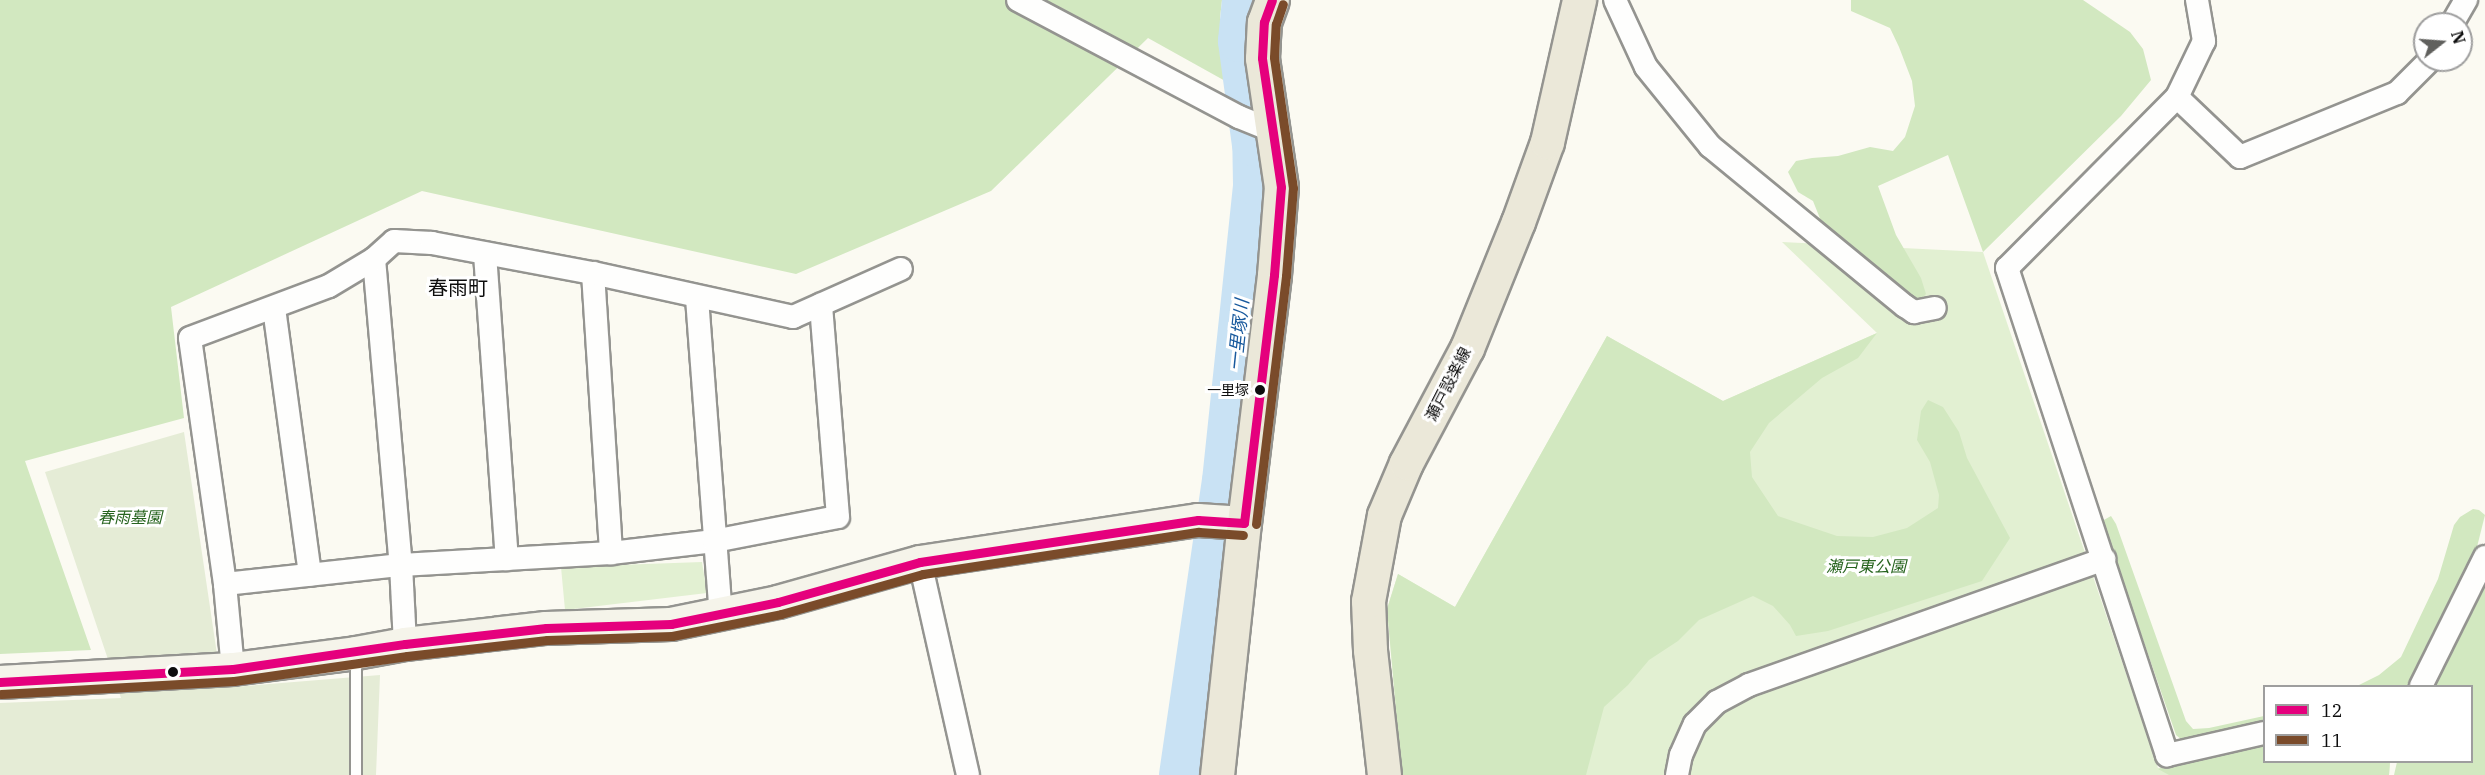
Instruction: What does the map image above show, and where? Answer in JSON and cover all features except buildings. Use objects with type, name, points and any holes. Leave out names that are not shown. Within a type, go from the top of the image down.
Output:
[{"type":"main road","points":[[1217,775],[1274,275],[1281,187],[1262,58],[1264,22],[1272,0]]},
{"type":"main road","name":"瀬戸設楽線","points":[[1384,775],[1370,650],[1368,601],[1384,515],[1406,463],[1467,348],[1518,222],[1547,142],[1579,0]]},
{"type":"street","points":[[1018,0],[1239,117],[1271,130]]},
{"type":"street","points":[[1615,0],[1646,67],[1710,146],[1905,306],[1914,312],[1935,308]]},
{"type":"street","points":[[2197,0],[2204,41],[2176,97],[2007,268],[2167,755],[2263,733]]},
{"type":"street","points":[[2176,97],[2240,156],[2397,93],[2418,72]]},
{"type":"street","points":[[233,669],[225,584],[190,338],[329,286],[374,259],[394,241],[432,243],[593,273],[793,318],[901,269]]},
{"type":"street","points":[[485,254],[507,560]]},
{"type":"street","points":[[374,259],[401,565],[405,644]]},
{"type":"street","points":[[593,273],[611,553]]},
{"type":"street","points":[[697,298],[721,616]]},
{"type":"street","points":[[225,584],[401,565],[611,553],[714,541],[838,517],[821,305]]},
{"type":"street","points":[[274,308],[310,575]]},
{"type":"street","points":[[0,682],[233,669],[356,653],[405,644],[546,628],[671,624],[721,616],[920,562],[1198,520],[1244,523]]},
{"type":"street","points":[[2422,685],[2485,557]]},
{"type":"street","points":[[1677,775],[1681,755],[1695,724],[1717,702],[1749,685],[2104,559]]},
{"type":"street","points":[[920,562],[968,775]]},
{"type":"lane","points":[[356,653],[356,775]]},
{"type":"green space","points":[[0,0],[1222,0],[1220,18],[1236,87],[1148,38],[991,191],[796,274],[422,191],[171,307],[184,418],[25,461],[91,650],[0,654]]},
{"type":"green space","points":[[1851,0],[2083,0],[2130,32],[2143,49],[2151,80],[2121,116],[1983,252],[1948,155],[1878,186],[1896,235],[1921,278],[1926,294],[1920,300],[1906,300],[1825,231],[1813,201],[1798,192],[1788,172],[1796,161],[1838,156],[1870,147],[1893,151],[1905,137],[1915,106],[1912,81],[1899,47],[1890,28],[1851,11]]},
{"type":"green space","name":"瀬戸東公園","points":[[1782,242],[1983,252],[2158,768],[2263,743],[2263,763],[2390,763],[2389,775],[1402,775],[1387,609],[1398,574],[1455,607],[1607,336],[1723,401],[1877,333]]},
{"type":"green space","points":[[1877,333],[1858,358],[1822,378],[1769,423],[1750,452],[1752,477],[1778,516],[1837,536],[1873,537],[1907,528],[1938,508],[1939,495],[1930,462],[1917,440],[1921,411],[1928,400],[1943,407],[1959,432],[1967,458],[2010,538],[1982,581],[1828,631],[1796,636],[1790,625],[1773,606],[1753,596],[1699,620],[1678,641],[1649,660],[1628,685],[1604,707],[1586,775],[1402,775],[1387,609],[1398,574],[1455,607],[1607,336],[1723,401]]},
{"type":"green space","name":"春雨墓園","points":[[184,432],[222,688],[380,675],[376,775],[0,775],[0,703],[121,698],[45,472]]},
{"type":"green space","points":[[2473,509],[2485,515],[2474,559],[2413,685],[2359,685],[2379,675],[2401,657],[2438,579],[2454,525],[2460,517]]},
{"type":"green space","points":[[2111,516],[2116,524],[2186,721],[2193,729],[2209,728],[2263,716],[2263,728],[2189,746],[2176,735],[2102,521]]},
{"type":"green space","points":[[702,562],[707,593],[565,610],[561,567]]},
{"type":"green space","points":[[2485,582],[2485,775],[2394,775],[2397,763],[2473,763],[2473,685],[2434,685],[2457,627]]},
{"type":"green space","points":[[2263,743],[2263,763],[2390,763],[2389,775],[2169,775],[2158,769]]},
{"type":"waterway","name":"一里塚川","points":[[1180,775],[1223,481],[1254,184],[1253,145],[1239,41],[1243,0]]},
{"type":"transit line","name":"12","points":[[1244,523],[1274,275],[1281,187],[1262,58],[1264,22],[1272,0]]},
{"type":"transit line","name":"11","points":[[1256,524],[1286,276],[1293,188],[1274,57],[1276,24],[1283,4]]},
{"type":"transit line","name":"12","points":[[0,682],[233,669],[405,644],[546,628],[671,624],[778,602],[920,562],[1198,520],[1244,523]]},
{"type":"transit line","name":"11","points":[[1,694],[234,681],[407,656],[547,640],[672,636],[781,614],[923,574],[1199,532],[1243,535]]},
{"type":"place","name":"一里塚","points":[[1260,390]]},
{"type":"district","name":"春雨町","points":[[458,287]]}]
